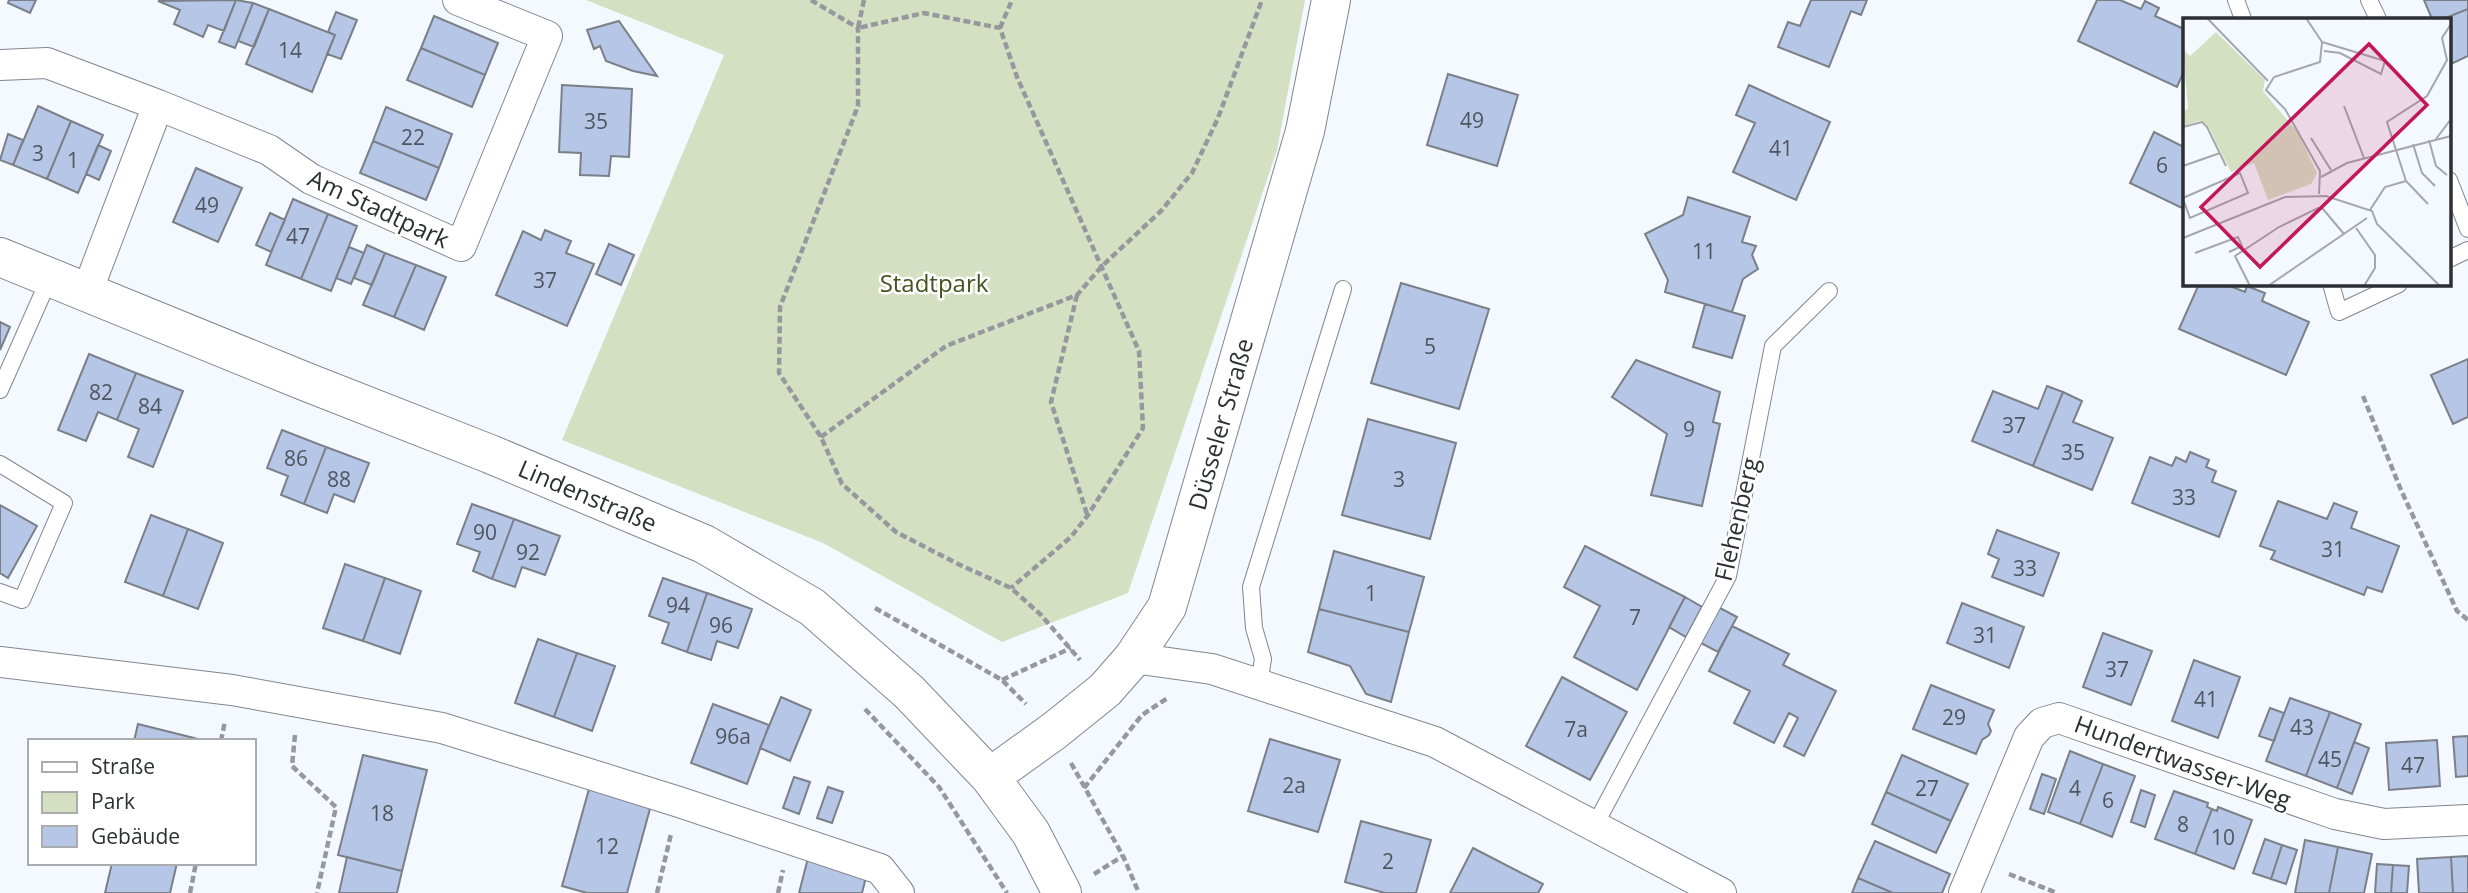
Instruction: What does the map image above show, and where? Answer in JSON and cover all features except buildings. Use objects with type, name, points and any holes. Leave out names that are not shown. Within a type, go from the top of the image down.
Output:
[{"type":"main road","name":"Düsseler Straße","points":[[990,777],[1105,690],[1133,658],[1167,607],[1305,131],[1331,0]]},
{"type":"main road","name":"Lindenstraße","points":[[0,257],[490,454],[704,544],[812,607],[909,691],[990,777],[1031,834],[1062,893]]},
{"type":"street","name":"Am Stadtpark","points":[[0,65],[47,63],[158,105],[269,150],[311,179],[461,246],[547,36],[458,0]]},
{"type":"street","points":[[87,292],[158,105]]},
{"type":"street","points":[[1133,658],[1212,669],[1435,742],[1721,893]]},
{"type":"street","points":[[0,662],[232,690],[442,728],[679,802],[880,869],[899,893]]},
{"type":"street","name":"Hundertwasser-Weg","points":[[1964,893],[2029,737],[2042,723],[2059,718],[2335,814],[2384,824],[2468,820]]},
{"type":"lane","points":[[2236,0],[2243,18]]},
{"type":"lane","points":[[2369,0],[2378,18]]},
{"type":"lane","points":[[2450,183],[2468,229]]},
{"type":"lane","points":[[2450,259],[2468,250]]},
{"type":"lane","points":[[0,390],[50,277]]},
{"type":"lane","points":[[2330,285],[2339,312],[2397,285]]},
{"type":"lane","points":[[1259,683],[1263,659],[1254,628],[1251,587],[1343,289]]},
{"type":"lane","name":"Flehenberg","points":[[1595,825],[1728,576],[1773,346],[1829,291]]},
{"type":"lane","points":[[0,464],[64,503],[22,600],[0,592]]},
{"type":"path","points":[[811,0],[858,28],[924,13],[1000,28]]},
{"type":"path","points":[[864,0],[858,28],[858,106],[780,307],[779,373],[821,437],[842,484],[896,532],[1011,588],[1071,648],[1002,680]]},
{"type":"path","points":[[1011,588],[1071,537],[1143,428],[1139,351],[1017,77],[1000,28],[1012,0]]},
{"type":"path","points":[[1088,515],[1051,402],[1077,295],[1101,266],[1161,211],[1192,173],[1218,118],[1262,0]]},
{"type":"path","points":[[821,437],[946,346],[1077,295]]},
{"type":"path","points":[[2363,396],[2401,490],[2457,611],[2468,620]]},
{"type":"path","points":[[864,601],[1002,680],[1054,731],[1124,856],[1139,893]]},
{"type":"path","points":[[1084,788],[1142,715],[1212,669]]},
{"type":"path","points":[[857,700],[939,787],[1007,893]]},
{"type":"path","points":[[297,702],[292,766],[337,807],[317,893]]},
{"type":"path","points":[[657,893],[679,802]]},
{"type":"path","points":[[1976,861],[2057,893]]},
{"type":"path","points":[[190,893],[196,865]]},
{"type":"green space","name":"Stadtpark","points":[[586,0],[1305,0],[1277,150],[1128,593],[1002,642],[823,543],[562,440],[724,55]]}]
